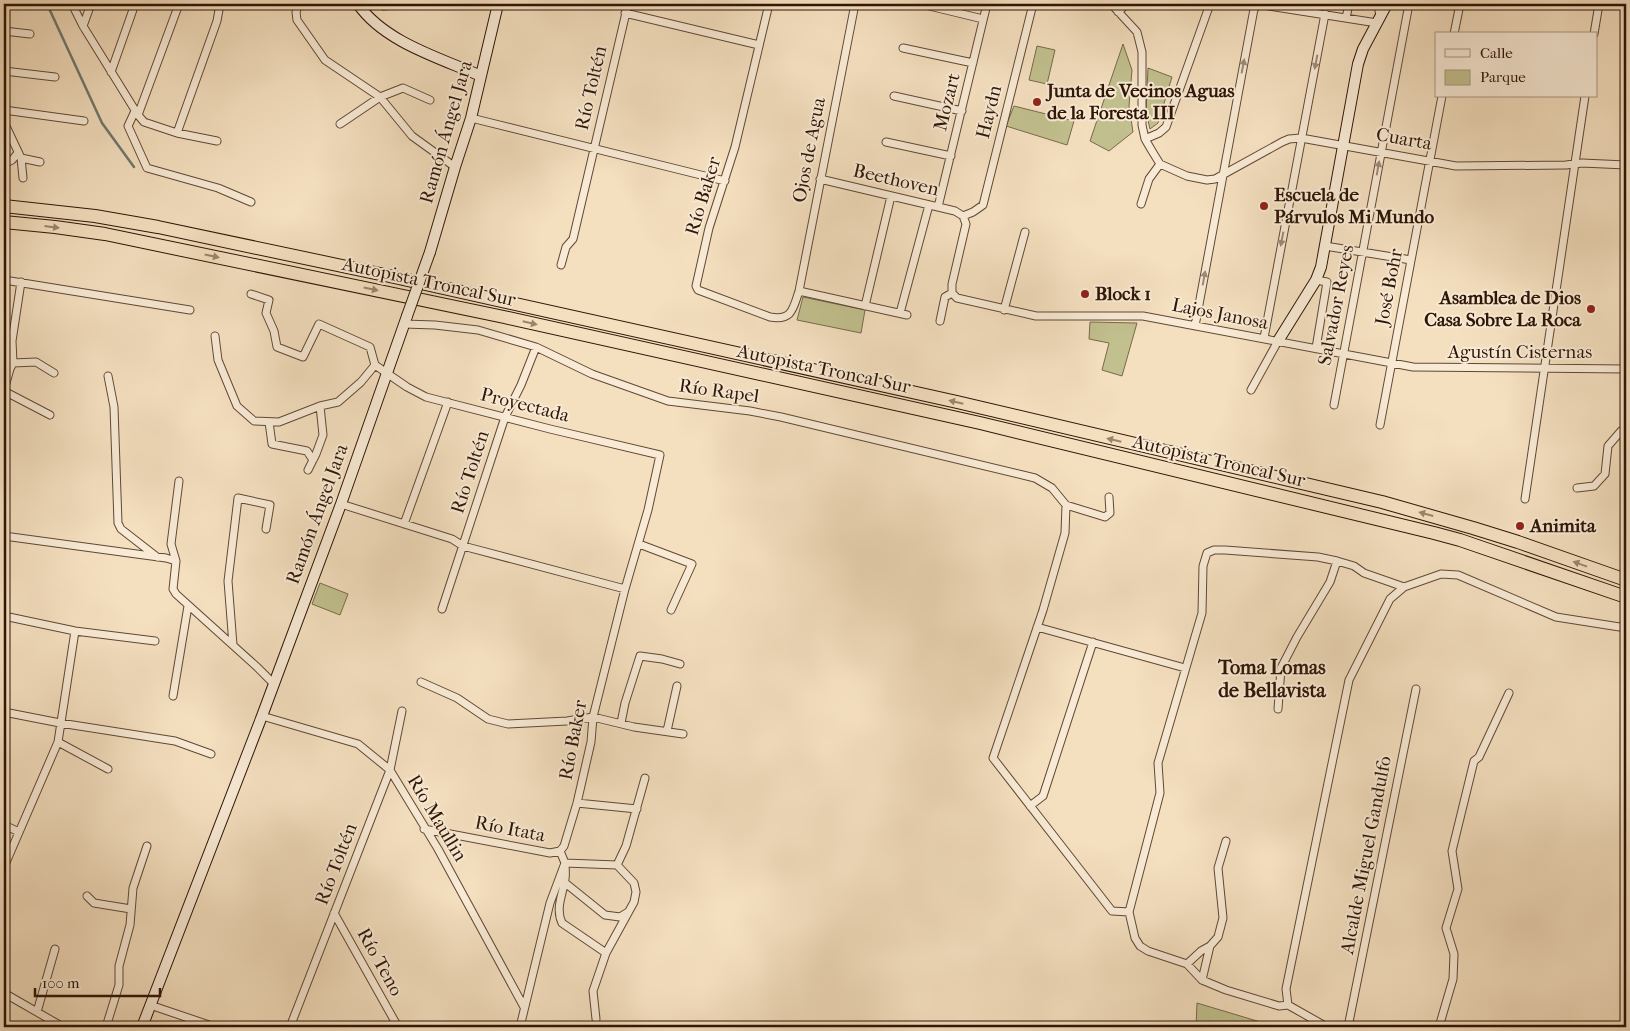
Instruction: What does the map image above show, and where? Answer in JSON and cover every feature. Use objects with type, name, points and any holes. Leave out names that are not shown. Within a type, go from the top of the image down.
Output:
[{"type":"highway","name":"Autopista Troncal Sur","points":[[4,206],[86,215],[158,227],[394,277],[947,400],[1410,510],[1518,542],[1626,580]]},
{"type":"highway","name":"Autopista Troncal Sur","points":[[4,222],[106,234],[504,317],[980,423],[1426,530],[1626,598]]},
{"type":"main road","points":[[358,4],[376,24],[393,36],[481,76]]},
{"type":"main road","name":"Ramón Ángel Jara","points":[[142,1027],[274,684],[430,252],[471,118],[498,4]]},
{"type":"main road","points":[[1278,341],[1316,280],[1321,267],[1360,56],[1387,4]]},
{"type":"street","points":[[72,4],[111,72],[144,122],[177,133],[217,141]]},
{"type":"street","points":[[83,26],[91,4]]},
{"type":"street","points":[[111,72],[135,4]]},
{"type":"street","points":[[178,4],[137,113],[128,126],[147,168],[218,188],[251,202]]},
{"type":"street","points":[[177,133],[220,14],[220,4]]},
{"type":"street","points":[[299,4],[296,12],[297,20],[326,60],[380,97],[412,136],[455,167]]},
{"type":"street","points":[[383,6],[405,4]]},
{"type":"street","name":"Río Toltén","points":[[561,265],[566,247],[573,239],[628,4]]},
{"type":"street","name":"Río Baker","points":[[769,4],[735,147],[708,228],[696,286],[698,290],[770,317],[785,318],[791,313],[795,303]]},
{"type":"street","name":"Ojos de Agua","points":[[795,303],[799,291],[855,4]]},
{"type":"street","points":[[922,4],[983,19]]},
{"type":"street","name":"Mozart","points":[[938,207],[987,4]]},
{"type":"street","name":"Haydn","points":[[962,216],[974,212],[983,205],[1033,4]]},
{"type":"street","points":[[1108,4],[1113,6],[1136,32],[1142,52],[1142,125],[1145,139],[1160,164],[1149,179],[1141,204]]},
{"type":"street","points":[[1118,12],[1127,4]]},
{"type":"street","points":[[1145,139],[1159,133],[1166,127],[1210,4]]},
{"type":"street","points":[[1346,18],[1349,4]]},
{"type":"street","points":[[1196,326],[1254,9],[1263,5],[1305,7],[1325,14],[1346,18],[1379,20],[1378,4]]},
{"type":"street","name":"Salvador Reyes","points":[[1334,405],[1409,4]]},
{"type":"street","points":[[1454,32],[1460,4]]},
{"type":"street","points":[[1594,32],[1599,4]]},
{"type":"street","points":[[626,13],[759,45]]},
{"type":"street","points":[[1264,338],[1325,14]]},
{"type":"street","points":[[4,31],[30,34]]},
{"type":"street","points":[[903,48],[973,63]]},
{"type":"street","points":[[4,71],[54,77]]},
{"type":"street","points":[[340,124],[380,97],[403,88],[430,100]]},
{"type":"street","points":[[894,96],[962,111]]},
{"type":"street","name":"José Bohr","points":[[1380,425],[1442,98]]},
{"type":"street","points":[[1525,499],[1585,98]]},
{"type":"street","points":[[4,110],[84,121]]},
{"type":"street","points":[[471,118],[725,181]]},
{"type":"street","points":[[4,122],[19,156],[23,178]]},
{"type":"street","name":"Cuarta","points":[[1160,164],[1187,176],[1207,180],[1215,179],[1282,142],[1301,138],[1456,166],[1626,165]]},
{"type":"street","points":[[886,142],[951,156]]},
{"type":"street","points":[[4,164],[19,156],[40,162]]},
{"type":"street","name":"Beethoven","points":[[820,179],[955,210],[962,216]]},
{"type":"street","points":[[865,306],[891,196]]},
{"type":"street","points":[[799,291],[903,314],[929,205]]},
{"type":"street","points":[[940,321],[945,297],[952,293],[952,284],[966,224],[962,216]]},
{"type":"street","points":[[1004,310],[1026,232]]},
{"type":"street","points":[[1325,246],[1411,260]]},
{"type":"street","points":[[4,280],[190,310]]},
{"type":"street","points":[[1316,280],[1327,282],[1316,348]]},
{"type":"street","points":[[21,282],[12,341],[13,363],[4,391],[50,415]]},
{"type":"street","name":"Lajos Janosa","points":[[952,293],[957,298],[1036,316],[1143,316],[1413,367]]},
{"type":"street","points":[[216,336],[218,360],[237,406],[254,421],[279,422],[320,406],[338,402],[361,382],[375,365],[370,347],[319,324],[303,357],[276,347],[274,331],[266,313],[269,300],[251,294]]},
{"type":"street","name":"Río Rapel","points":[[405,320],[478,330],[536,347],[592,374],[668,401],[781,416],[1035,478],[1052,488],[1066,505]]},
{"type":"street","points":[[1251,390],[1278,341]]},
{"type":"street","name":"Río Toltén","points":[[442,609],[505,417],[521,385],[536,347]]},
{"type":"street","points":[[13,363],[36,362],[54,373]]},
{"type":"street","name":"Proyectada","points":[[375,365],[407,387],[426,396],[660,455]]},
{"type":"street","name":"Agustín Cisternas","points":[[1413,367],[1626,369]]},
{"type":"street","points":[[108,376],[114,408],[118,523],[121,529],[158,557]]},
{"type":"street","points":[[404,524],[448,402]]},
{"type":"street","points":[[308,470],[323,435],[320,406]]},
{"type":"street","points":[[269,422],[272,444],[307,451],[313,460]]},
{"type":"street","points":[[1577,488],[1594,486],[1605,474],[1608,446],[1626,429]]},
{"type":"street","name":"Río Baker","points":[[560,851],[564,846],[577,803],[591,742],[593,716],[625,589],[648,510],[660,455]]},
{"type":"street","points":[[179,481],[172,544],[176,561],[173,589],[188,606],[274,684]]},
{"type":"street","points":[[1109,497],[1110,513],[1105,517],[1066,505],[1065,532],[1038,627],[993,758],[1112,911],[1128,912]]},
{"type":"street","points":[[233,645],[228,581],[238,498],[270,505],[266,529]]},
{"type":"street","points":[[340,504],[452,539],[463,546],[625,589]]},
{"type":"street","points":[[4,536],[176,561]]},
{"type":"street","points":[[639,544],[692,564],[671,610]]},
{"type":"street","points":[[1327,1027],[1288,1005],[1279,1006],[1226,990],[1202,980],[1186,964],[1148,951],[1140,946],[1135,938],[1128,912],[1160,793],[1158,763],[1202,613],[1203,566],[1207,553],[1214,550],[1225,550],[1318,557],[1354,566],[1364,573],[1404,588]]},
{"type":"street","points":[[1278,709],[1281,668],[1330,582],[1337,561]]},
{"type":"street","points":[[1288,1005],[1286,988],[1350,680],[1390,599],[1404,588],[1441,574],[1458,575],[1556,617],[1626,628]]},
{"type":"street","points":[[173,696],[188,606]]},
{"type":"street","points":[[4,616],[76,631],[155,641]]},
{"type":"street","points":[[1038,627],[1186,668]]},
{"type":"street","points":[[4,867],[58,742],[76,631]]},
{"type":"street","points":[[1030,806],[1043,796],[1093,642]]},
{"type":"street","points":[[621,723],[625,703],[640,656],[680,664]]},
{"type":"street","points":[[421,682],[457,698],[488,719],[508,724],[567,721],[593,716],[683,734]]},
{"type":"street","points":[[667,731],[677,686]]},
{"type":"street","name":"Alcalde Miguel Gandulfo","points":[[1348,1027],[1416,688]]},
{"type":"street","points":[[1440,1027],[1453,979],[1454,954],[1446,928],[1458,889],[1452,851],[1474,761],[1479,758],[1509,693]]},
{"type":"street","name":"Río Toltén","points":[[290,1027],[390,770],[402,711]]},
{"type":"street","points":[[4,712],[175,741],[211,754]]},
{"type":"street","name":"Río Maullin","points":[[262,716],[358,744],[390,770],[424,829],[438,849],[524,1008]]},
{"type":"street","points":[[58,742],[108,769]]},
{"type":"street","points":[[617,865],[626,846],[646,778]]},
{"type":"street","points":[[577,803],[637,809]]},
{"type":"street","points":[[4,825],[19,832]]},
{"type":"street","name":"Río Itata","points":[[424,829],[550,853],[560,851]]},
{"type":"street","points":[[1186,964],[1210,946],[1218,937],[1223,918],[1218,868],[1226,841]]},
{"type":"street","points":[[106,1027],[119,985],[119,966],[130,925],[133,888],[147,846]]},
{"type":"street","points":[[560,851],[565,863],[564,882],[559,908],[562,923],[606,952]]},
{"type":"street","points":[[565,863],[617,865],[634,883],[636,892],[634,902],[606,952],[593,991],[596,1019]]},
{"type":"street","points":[[520,1027],[550,903],[565,863]]},
{"type":"street","points":[[564,882],[605,914],[612,917],[620,917],[629,912]]},
{"type":"street","points":[[87,896],[94,903],[131,909]]},
{"type":"street","name":"Río Teno","points":[[334,913],[398,1027]]},
{"type":"street","points":[[1202,980],[1210,946]]},
{"type":"street","points":[[38,1012],[55,949]]},
{"type":"street","points":[[4,993],[63,1027]]},
{"type":"street","points":[[150,1005],[215,1027]]},
{"type":"green space","points":[[1123,44],[1132,70],[1129,106],[1133,132],[1109,151],[1090,141]]},
{"type":"green space","points":[[1037,46],[1055,50],[1047,84],[1029,80]]},
{"type":"green space","points":[[1148,68],[1172,77],[1158,123],[1150,129],[1146,112]]},
{"type":"green space","points":[[1014,106],[1074,121],[1067,145],[1006,126]]},
{"type":"green space","points":[[803,297],[865,310],[861,333],[797,320]]},
{"type":"green space","points":[[1090,322],[1137,323],[1122,376],[1102,370],[1109,343],[1089,339]]},
{"type":"green space","points":[[320,583],[348,594],[340,615],[312,604]]},
{"type":"green space","points":[[1197,1003],[1277,1027],[1196,1027]]},
{"type":"waterway","points":[[47,4],[102,123],[134,167]]},
{"type":"place","name":"Junta de Vecinos Aguas de la Foresta III","points":[[1037,102]]},
{"type":"place","name":"Escuela de Párvulos Mi Mundo","points":[[1264,206]]},
{"type":"place","name":"Block 1","points":[[1085,294]]},
{"type":"place","name":"Asamblea de Dios Casa Sobre La Roca","points":[[1591,309]]},
{"type":"place","name":"Animita","points":[[1520,526]]},
{"type":"district","name":"Toma Lomas de Bellavista","points":[[1272,678]]}]
